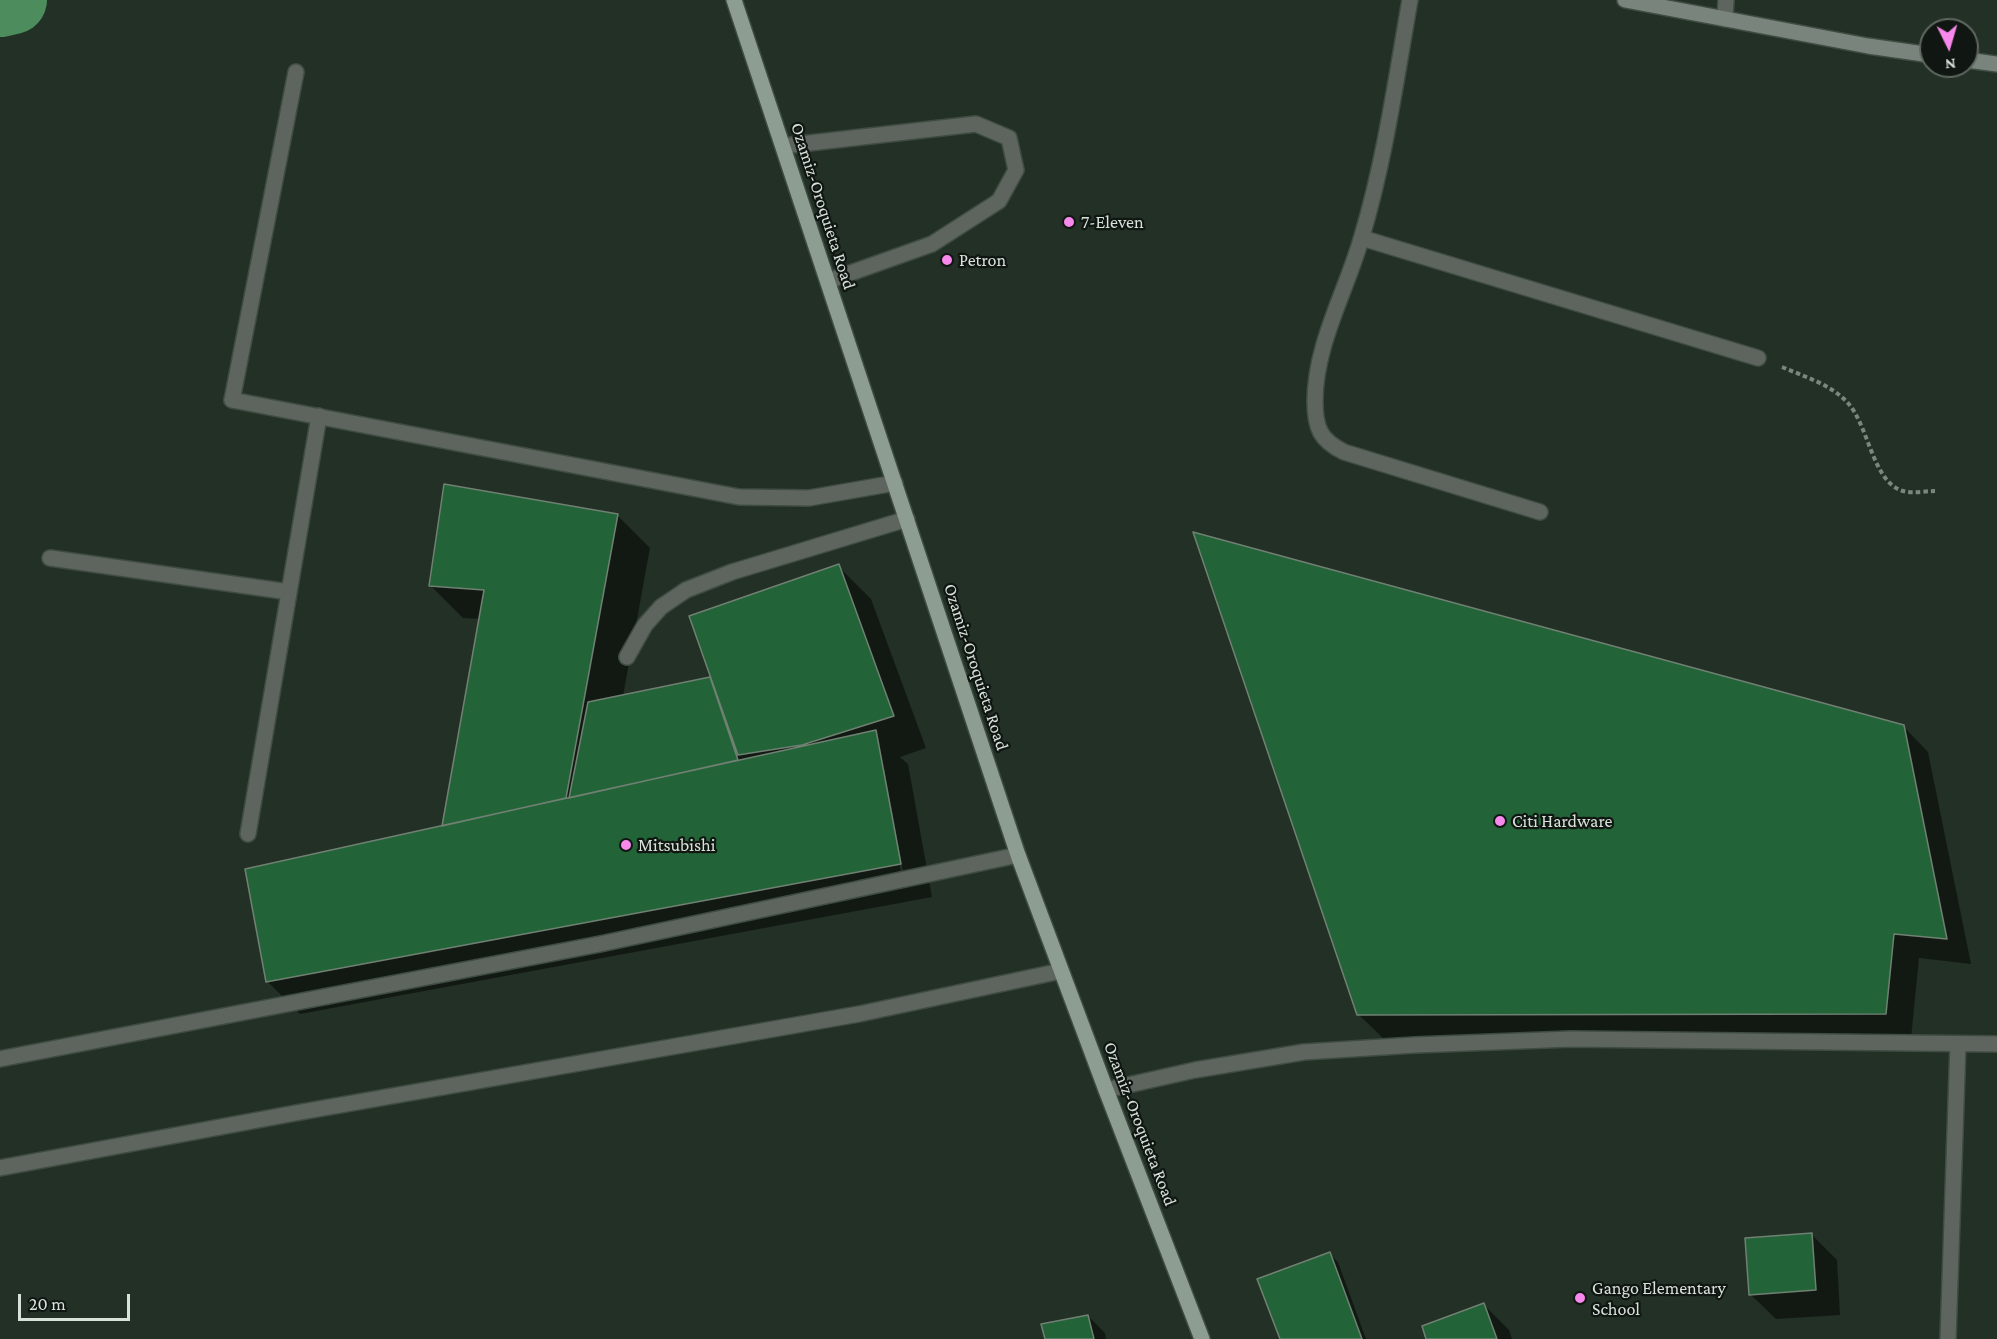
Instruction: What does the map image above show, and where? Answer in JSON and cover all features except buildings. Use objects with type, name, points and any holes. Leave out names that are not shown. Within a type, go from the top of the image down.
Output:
[{"type":"main road","name":"Ozamiz-Oroquieta Road","points":[[735,0],[1018,855],[1202,1339]]},
{"type":"main road","points":[[1625,0],[1868,46],[1919,53]]},
{"type":"main road","points":[[1979,62],[1997,64]]},
{"type":"street","points":[[1410,0],[1376,186],[1362,238],[1319,366],[1315,393],[1316,419],[1324,439],[1344,452],[1540,512]]},
{"type":"street","points":[[1725,19],[1726,0]]},
{"type":"street","points":[[296,72],[232,400],[739,497],[809,498],[895,483]]},
{"type":"street","points":[[783,146],[976,124],[1009,138],[1016,170],[999,201],[932,244],[828,281]]},
{"type":"street","points":[[1362,238],[1758,358]]},
{"type":"street","points":[[248,834],[319,416]]},
{"type":"street","points":[[627,657],[645,625],[661,608],[686,590],[732,573],[907,519]]},
{"type":"street","points":[[50,558],[289,592]]},
{"type":"street","points":[[0,1059],[600,944],[1018,855]]},
{"type":"street","points":[[0,1168],[324,1108],[859,1014],[1062,971]]},
{"type":"street","points":[[1106,1090],[1195,1070],[1304,1052],[1404,1046],[1571,1039],[1997,1044]]},
{"type":"street","points":[[1948,1339],[1958,1044]]},
{"type":"path","points":[[1758,358],[1827,386],[1848,403],[1862,423],[1882,475],[1893,487],[1905,492],[1935,491]]},
{"type":"waterway","points":[[0,3],[13,0]]},
{"type":"place","name":"7-Eleven","points":[[1069,222]]},
{"type":"place","name":"Petron","points":[[947,260]]},
{"type":"place","name":"Citi Hardware","points":[[1500,821]]},
{"type":"place","name":"Mitsubishi","points":[[626,845]]},
{"type":"place","name":"Gango Elementary School","points":[[1580,1298]]}]
